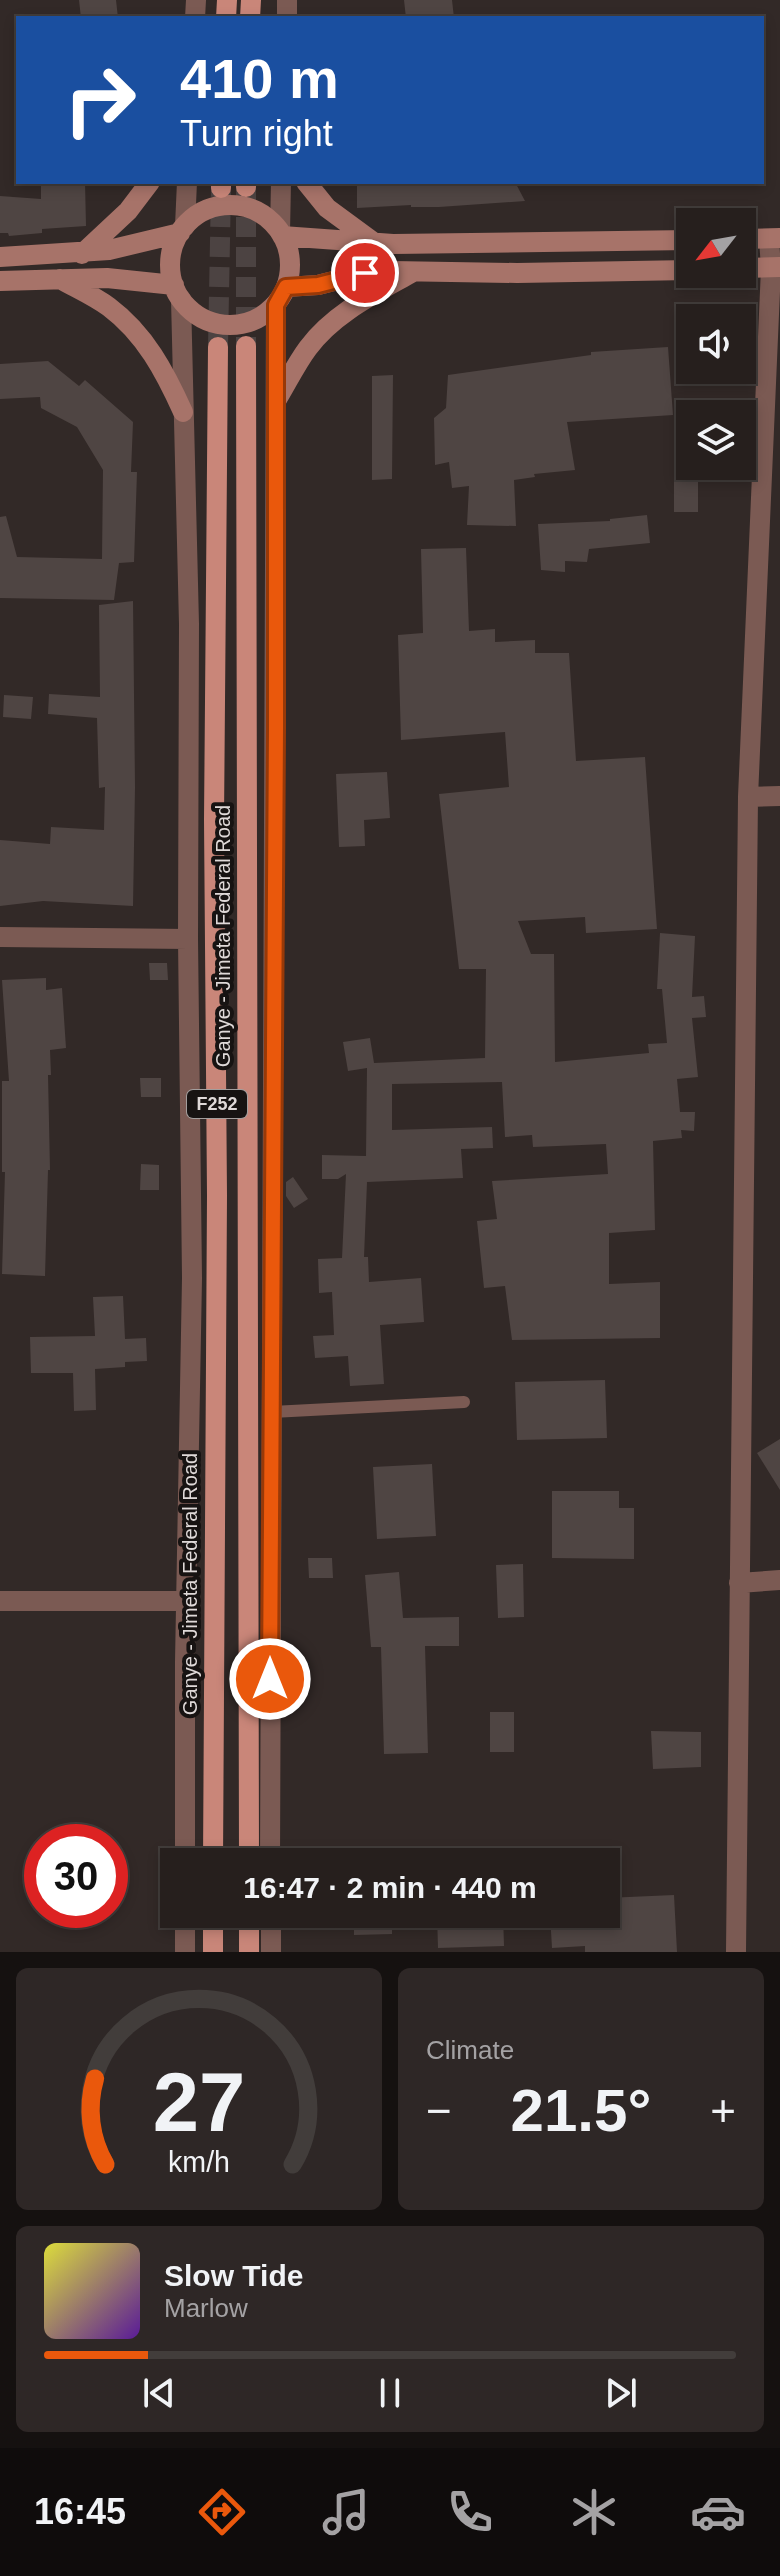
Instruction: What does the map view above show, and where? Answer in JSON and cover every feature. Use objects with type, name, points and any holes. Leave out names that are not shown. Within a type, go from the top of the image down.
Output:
[{"type":"main road","points":[[82,254],[128,211],[148,184]]},
{"type":"main road","points":[[308,184],[327,208],[376,244]]},
{"type":"main road","points":[[0,257],[109,250],[183,229],[210,208],[226,205],[256,211],[281,234],[290,261],[281,296],[264,315],[250,322],[219,324],[204,319],[177,292],[170,269],[171,254],[183,229]]},
{"type":"main road","points":[[281,234],[376,244],[676,240]]},
{"type":"main road","points":[[281,296],[365,273],[676,270]]},
{"type":"main road","points":[[276,401],[308,348],[342,314],[413,271]]},
{"type":"main road","points":[[60,279],[109,306],[135,331],[164,368],[183,412]]},
{"type":"main road","points":[[0,281],[131,279],[177,292]]},
{"type":"main road","name":"Ganye - Jimeta Federal Road","points":[[246,346],[249,1848]]},
{"type":"main road","name":"Ganye - Jimeta Federal Road","points":[[213,1848],[217,1210],[214,820],[218,347]]},
{"type":"main road","points":[[213,1928],[213,1952]]},
{"type":"main road","points":[[249,1928],[249,1952]]},
{"type":"street","points":[[183,229],[187,184]]},
{"type":"street","points":[[281,184],[281,234]]},
{"type":"street","points":[[736,1952],[748,797],[775,239]]},
{"type":"street","points":[[177,292],[189,624],[188,939],[192,1278],[185,1848]]},
{"type":"street","points":[[270,1848],[276,401],[281,296]]},
{"type":"street","points":[[748,797],[780,796]]},
{"type":"street","points":[[0,937],[188,939]]},
{"type":"street","points":[[739,1583],[780,1580]]},
{"type":"street","points":[[0,1601],[188,1601]]},
{"type":"street","points":[[185,1928],[185,1952]]},
{"type":"street","points":[[271,1928],[271,1952]]},
{"type":"lane","points":[[272,1412],[464,1402]]},
{"type":"building","points":[[79,0],[116,0],[118,16],[81,16]]},
{"type":"building","points":[[404,0],[452,0],[454,16],[406,16]]},
{"type":"building","points":[[41,184],[85,184],[86,226],[42,229],[42,233],[9,236],[8,233],[0,233],[0,196],[41,199]]},
{"type":"building","points":[[357,184],[516,184],[525,201],[439,207],[357,208]]},
{"type":"building","points":[[668,347],[673,415],[567,422],[575,470],[534,474],[535,477],[514,480],[516,526],[467,525],[469,486],[452,488],[449,462],[435,465],[434,418],[446,408],[448,375],[591,355],[591,352]]},
{"type":"building","points":[[48,361],[79,386],[85,380],[133,422],[131,472],[137,472],[134,562],[119,563],[114,600],[0,598],[0,517],[6,516],[17,557],[102,559],[103,470],[77,427],[41,408],[40,397],[0,399],[0,364]]},
{"type":"building","points":[[393,375],[392,479],[372,480],[372,376]]},
{"type":"building","points":[[676,466],[676,480],[698,480],[698,512],[674,512]]},
{"type":"building","points":[[647,515],[650,543],[589,549],[587,562],[565,561],[565,572],[541,570],[538,524],[610,521]]},
{"type":"building","points":[[466,548],[469,631],[495,629],[495,642],[535,640],[535,653],[569,653],[576,761],[645,757],[657,929],[586,933],[585,917],[518,921],[531,954],[554,954],[555,1062],[649,1053],[648,1044],[667,1043],[662,989],[657,989],[660,933],[695,936],[692,997],[704,996],[706,1017],[692,1018],[698,1077],[677,1079],[680,1112],[695,1112],[694,1131],[681,1130],[682,1138],[653,1141],[655,1230],[609,1233],[609,1284],[660,1282],[660,1338],[512,1340],[505,1286],[484,1288],[477,1221],[497,1219],[492,1181],[608,1174],[606,1144],[533,1147],[532,1135],[505,1137],[502,1082],[392,1084],[392,1130],[492,1127],[493,1148],[461,1149],[463,1178],[367,1182],[364,1257],[368,1257],[369,1282],[421,1278],[424,1322],[380,1325],[384,1384],[350,1386],[348,1356],[315,1358],[313,1336],[334,1335],[332,1292],[319,1293],[318,1259],[342,1258],[346,1174],[338,1179],[322,1179],[322,1155],[366,1156],[367,1068],[348,1071],[343,1042],[370,1038],[374,1063],[485,1058],[486,969],[459,969],[439,794],[509,787],[505,732],[401,740],[398,635],[423,633],[421,549]]},
{"type":"building","points":[[133,601],[133,906],[43,901],[0,906],[0,840],[50,844],[51,827],[104,830],[105,787],[99,788],[97,718],[48,714],[49,694],[100,697],[99,605]]},
{"type":"building","points":[[4,695],[33,697],[31,719],[3,717]]},
{"type":"building","points":[[387,772],[390,818],[364,820],[365,846],[339,847],[336,774]]},
{"type":"building","points":[[149,963],[167,963],[168,980],[150,980]]},
{"type":"building","points":[[46,978],[46,990],[62,988],[66,1048],[50,1050],[50,1170],[45,1276],[2,1274],[5,1172],[2,1172],[2,1081],[9,1081],[2,980]]},
{"type":"building","points":[[140,1078],[161,1078],[161,1097],[141,1097]]},
{"type":"building","points":[[141,1164],[159,1165],[159,1190],[140,1190]]},
{"type":"building","points":[[293,1177],[308,1199],[294,1208],[286,1196],[286,1182]]},
{"type":"building","points":[[123,1296],[125,1339],[146,1338],[147,1361],[125,1362],[125,1367],[95,1369],[96,1410],[74,1411],[73,1373],[31,1373],[30,1337],[95,1336],[93,1297]]},
{"type":"building","points":[[605,1380],[607,1438],[517,1440],[515,1382]]},
{"type":"building","points":[[780,1439],[780,1490],[757,1453]]},
{"type":"building","points":[[432,1464],[436,1536],[377,1539],[373,1467]]},
{"type":"building","points":[[552,1491],[619,1491],[619,1508],[634,1508],[634,1559],[552,1558]]},
{"type":"building","points":[[308,1558],[332,1558],[333,1578],[309,1578]]},
{"type":"building","points":[[523,1564],[524,1617],[498,1618],[496,1565]]},
{"type":"building","points":[[399,1572],[403,1618],[459,1617],[459,1646],[425,1646],[428,1753],[384,1754],[381,1647],[371,1647],[365,1575]]},
{"type":"building","points":[[490,1712],[514,1712],[514,1752],[490,1752]]},
{"type":"building","points":[[651,1731],[701,1732],[701,1767],[653,1769]]},
{"type":"building","points":[[674,1895],[677,1952],[585,1952],[585,1946],[552,1948],[551,1928],[620,1928],[620,1897]]},
{"type":"building","points":[[354,1928],[392,1928],[392,1934],[354,1935]]},
{"type":"building","points":[[437,1928],[503,1928],[504,1946],[438,1948]]},
{"type":"tunnel","points":[[246,187],[246,346]]},
{"type":"tunnel","points":[[218,347],[221,188]]},
{"type":"route","points":[[270,1679],[276,305],[286,287],[318,285],[365,273]]}]
